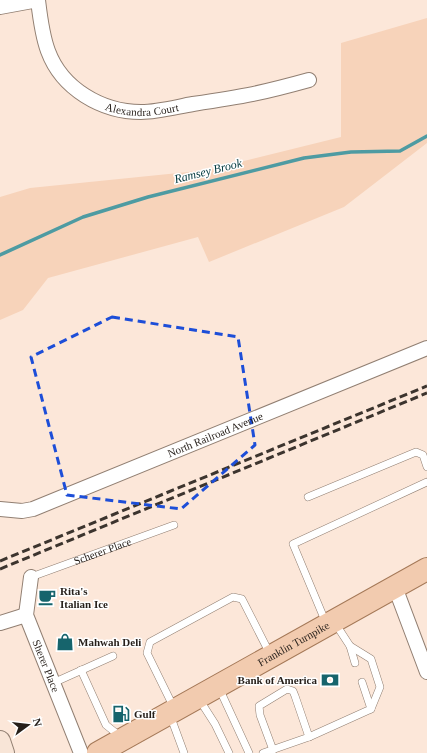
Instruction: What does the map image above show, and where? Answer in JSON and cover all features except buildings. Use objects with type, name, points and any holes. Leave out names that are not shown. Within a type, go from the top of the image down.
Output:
[{"type":"main road","name":"Franklin Turnpike","points":[[98,753],[427,569]]},
{"type":"street","points":[[0,7],[38,0]]},
{"type":"street","name":"Alexandra Court","points":[[38,0],[43,36],[48,52],[58,70],[69,83],[81,93],[110,108],[125,111],[148,111],[253,94],[309,80]]},
{"type":"street","name":"North Railroad Avenue","points":[[0,509],[22,511],[33,509],[427,348]]},
{"type":"street","name":"Sherer Place","points":[[31,577],[26,615],[81,753]]},
{"type":"street","points":[[395,587],[427,672]]},
{"type":"street","points":[[0,624],[26,615]]},
{"type":"street","points":[[0,741],[4,753]]},
{"type":"lane","points":[[308,497],[416,452],[423,455],[427,466]]},
{"type":"lane","points":[[263,753],[309,737],[371,709],[380,687],[371,659],[350,646],[330,623],[293,544],[427,482]]},
{"type":"lane","name":"Scherer Place","points":[[31,577],[174,525]]},
{"type":"lane","points":[[184,753],[172,711],[147,653],[150,642],[233,598],[242,599],[271,657]]},
{"type":"lane","points":[[350,646],[355,663]]},
{"type":"lane","points":[[53,683],[113,656]]},
{"type":"lane","points":[[81,670],[106,725],[123,739]]},
{"type":"lane","points":[[362,682],[371,709]]},
{"type":"lane","points":[[218,686],[249,753]]},
{"type":"lane","points":[[273,750],[260,715],[259,706],[287,689],[293,691],[309,737]]},
{"type":"lane","points":[[198,697],[215,724],[229,753]]},
{"type":"highlighted area","points":[[112,317],[238,337],[255,445],[181,509],[67,495],[31,357]]},
{"type":"shaded area","points":[[427,18],[427,143],[344,207],[209,262],[198,237],[48,278],[23,310],[0,320],[0,197],[30,188],[208,170],[341,137],[341,43]]},
{"type":"waterway","name":"Ramsey Brook","points":[[0,255],[83,217],[148,197],[304,158],[351,152],[400,151],[427,136]]},
{"type":"railway","points":[[0,561],[427,386]]},
{"type":"railway","points":[[0,569],[427,393]]},
{"type":"place","name":"Rita's Italian Ice","points":[[47,597]]},
{"type":"place","name":"Mahwah Deli","points":[[65,642]]},
{"type":"place","name":"Bank of America","points":[[330,680]]},
{"type":"place","name":"Gulf","points":[[121,714]]}]
